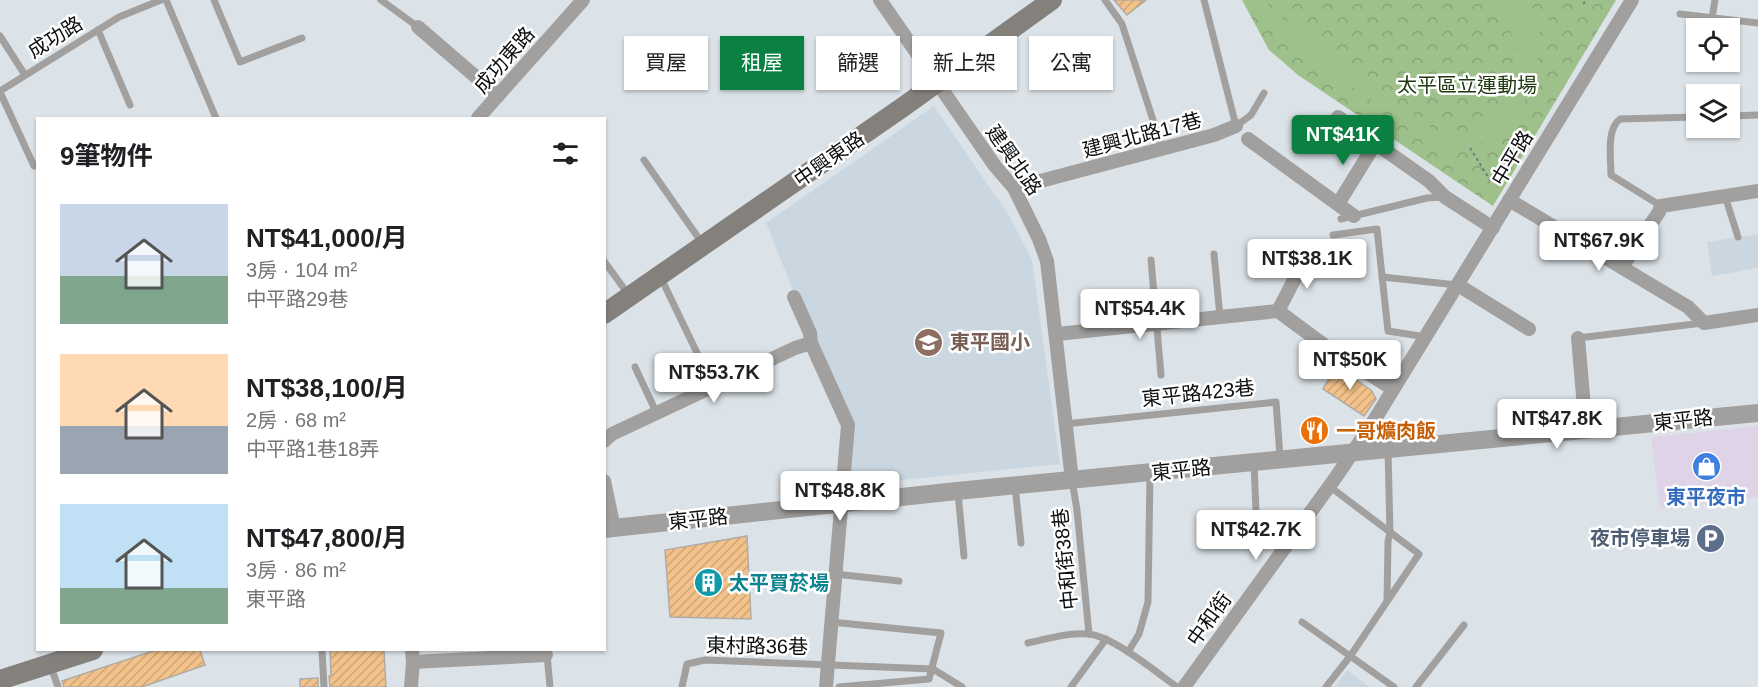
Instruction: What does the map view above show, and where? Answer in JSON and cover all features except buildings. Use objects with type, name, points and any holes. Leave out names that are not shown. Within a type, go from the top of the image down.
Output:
[{"type":"main road","name":"中興東路","points":[[1002,36],[1052,0]]},
{"type":"main road","name":"中興東路","points":[[606,313],[927,90]]},
{"type":"main road","points":[[0,680],[90,651]]},
{"type":"street","name":"成功東路","points":[[479,117],[583,0]]},
{"type":"street","name":"建興北路","points":[[880,0],[912,47]]},
{"type":"street","name":"中平路","points":[[1353,452],[1632,0]]},
{"type":"street","points":[[418,27],[498,96]]},
{"type":"street","name":"建興北路","points":[[941,90],[995,166],[1014,188],[1047,261],[1072,480]]},
{"type":"street","points":[[1338,117],[1429,181],[1445,196],[1493,228]]},
{"type":"street","name":"建興北路17巷","points":[[1014,188],[1215,135],[1236,126]]},
{"type":"street","points":[[1248,139],[1338,204],[1348,218]]},
{"type":"street","points":[[1338,204],[1376,144]]},
{"type":"street","points":[[1622,267],[1661,206],[1758,190]]},
{"type":"street","points":[[1509,200],[1688,307],[1704,323],[1758,315]]},
{"type":"street","points":[[1278,311],[1307,255]]},
{"type":"street","points":[[1458,285],[1529,328]]},
{"type":"street","points":[[794,297],[810,333],[811,343],[848,425],[826,687]]},
{"type":"street","points":[[1057,334],[1278,311],[1328,348],[1393,389]]},
{"type":"street","points":[[1578,338],[1586,430]]},
{"type":"street","points":[[606,439],[612,434],[795,348],[811,343]]},
{"type":"street","name":"東平路","points":[[609,528],[957,491],[1758,413]]},
{"type":"street","name":"中和街","points":[[1184,687],[1353,452]]},
{"type":"street","points":[[606,500],[609,528]]},
{"type":"street","points":[[411,687],[412,656],[547,652]]},
{"type":"lane","name":"成功路","points":[[0,92],[119,17],[161,0]]},
{"type":"lane","points":[[166,0],[216,117]]},
{"type":"lane","points":[[214,0],[240,62],[302,38]]},
{"type":"lane","points":[[381,0],[418,27]]},
{"type":"lane","points":[[1105,0],[1122,24],[1162,148]]},
{"type":"lane","points":[[1204,0],[1236,126]]},
{"type":"lane","points":[[1680,14],[1713,18],[1715,0]]},
{"type":"lane","points":[[1740,21],[1758,23]]},
{"type":"lane","points":[[98,30],[130,105]]},
{"type":"lane","points":[[0,36],[25,75]]},
{"type":"lane","points":[[0,92],[34,166],[36,166]]},
{"type":"lane","name":"建興北路17巷","points":[[1236,126],[1251,115],[1264,93]]},
{"type":"lane","points":[[1740,116],[1758,115]]},
{"type":"lane","points":[[1661,206],[1611,175],[1612,130],[1615,122],[1620,119],[1686,117]]},
{"type":"lane","points":[[644,160],[703,246]]},
{"type":"lane","points":[[1348,218],[1427,198],[1445,196]]},
{"type":"lane","points":[[1725,196],[1738,237]]},
{"type":"lane","points":[[1333,235],[1377,229],[1388,331],[1426,337]]},
{"type":"lane","points":[[1214,254],[1220,317]]},
{"type":"lane","points":[[1151,260],[1161,375]]},
{"type":"lane","points":[[606,264],[630,297]]},
{"type":"lane","points":[[660,276],[713,387]]},
{"type":"lane","points":[[1382,277],[1458,285]]},
{"type":"lane","points":[[1578,338],[1704,323]]},
{"type":"lane","points":[[635,368],[657,414]]},
{"type":"lane","name":"東平路423巷","points":[[1065,423],[1276,402],[1281,460]]},
{"type":"lane","points":[[1387,601],[1390,532],[1388,448]]},
{"type":"lane","points":[[1232,543],[1256,511],[1254,463]]},
{"type":"lane","points":[[1128,652],[1140,634],[1148,602],[1150,473]]},
{"type":"lane","name":"中和街38巷","points":[[1072,480],[1089,634]]},
{"type":"lane","points":[[1015,486],[1020,543]]},
{"type":"lane","points":[[1326,687],[1351,655],[1419,554],[1329,486]]},
{"type":"lane","points":[[957,491],[964,556]]},
{"type":"lane","points":[[835,574],[899,581]]},
{"type":"lane","points":[[831,622],[941,633],[929,679],[839,687]]},
{"type":"lane","points":[[1302,622],[1394,687]]},
{"type":"lane","points":[[1416,687],[1464,625]]},
{"type":"lane","name":"中和街38巷","points":[[1028,642],[1089,634],[1106,639],[1177,687]]},
{"type":"lane","points":[[1071,687],[1106,639]]},
{"type":"lane","points":[[322,651],[324,687]]},
{"type":"lane","points":[[547,652],[550,687]]},
{"type":"lane","name":"東村路36巷","points":[[682,687],[687,664],[705,660],[933,669]]},
{"type":"lane","points":[[50,664],[58,687]]},
{"type":"lane","points":[[933,669],[962,687]]},
{"type":"lane","points":[[0,680],[1,687]]},
{"type":"path","points":[[1583,4],[1587,0]]},
{"type":"path","points":[[1470,148],[1490,180],[1505,186]]},
{"type":"shaded area","name":"東平國小","points":[[934,106],[1010,217],[1032,260],[1060,464],[844,486],[847,424],[766,223]]},
{"type":"shaded area","points":[[1758,234],[1758,268],[1712,276],[1707,242]]},
{"type":"shaded area","name":"東平夜市","points":[[1758,426],[1758,497],[1660,508],[1651,437]]},
{"type":"shaded area","points":[[1347,670],[1370,687],[1335,687]]},
{"type":"green space","name":"太平區立運動場","points":[[1242,0],[1616,0],[1493,206],[1298,75],[1269,50]]},
{"type":"green space","points":[[1249,0],[1266,0],[1270,9],[1434,130],[1458,135],[1477,127],[1499,111],[1509,96],[1522,59],[1516,42],[1503,19],[1478,0],[1522,0],[1550,21],[1536,36],[1538,63],[1535,76],[1531,89],[1518,112],[1499,131],[1478,145],[1468,149],[1443,149],[1266,28]]},
{"type":"place","name":"東平國小","points":[[929,342]]},
{"type":"place","name":"一哥爌肉飯","points":[[1315,431]]},
{"type":"place","name":"東平夜市","points":[[1706,467]]},
{"type":"place","name":"夜市停車場","points":[[1711,538]]},
{"type":"place","name":"太平買菸場","points":[[708,583]]}]
